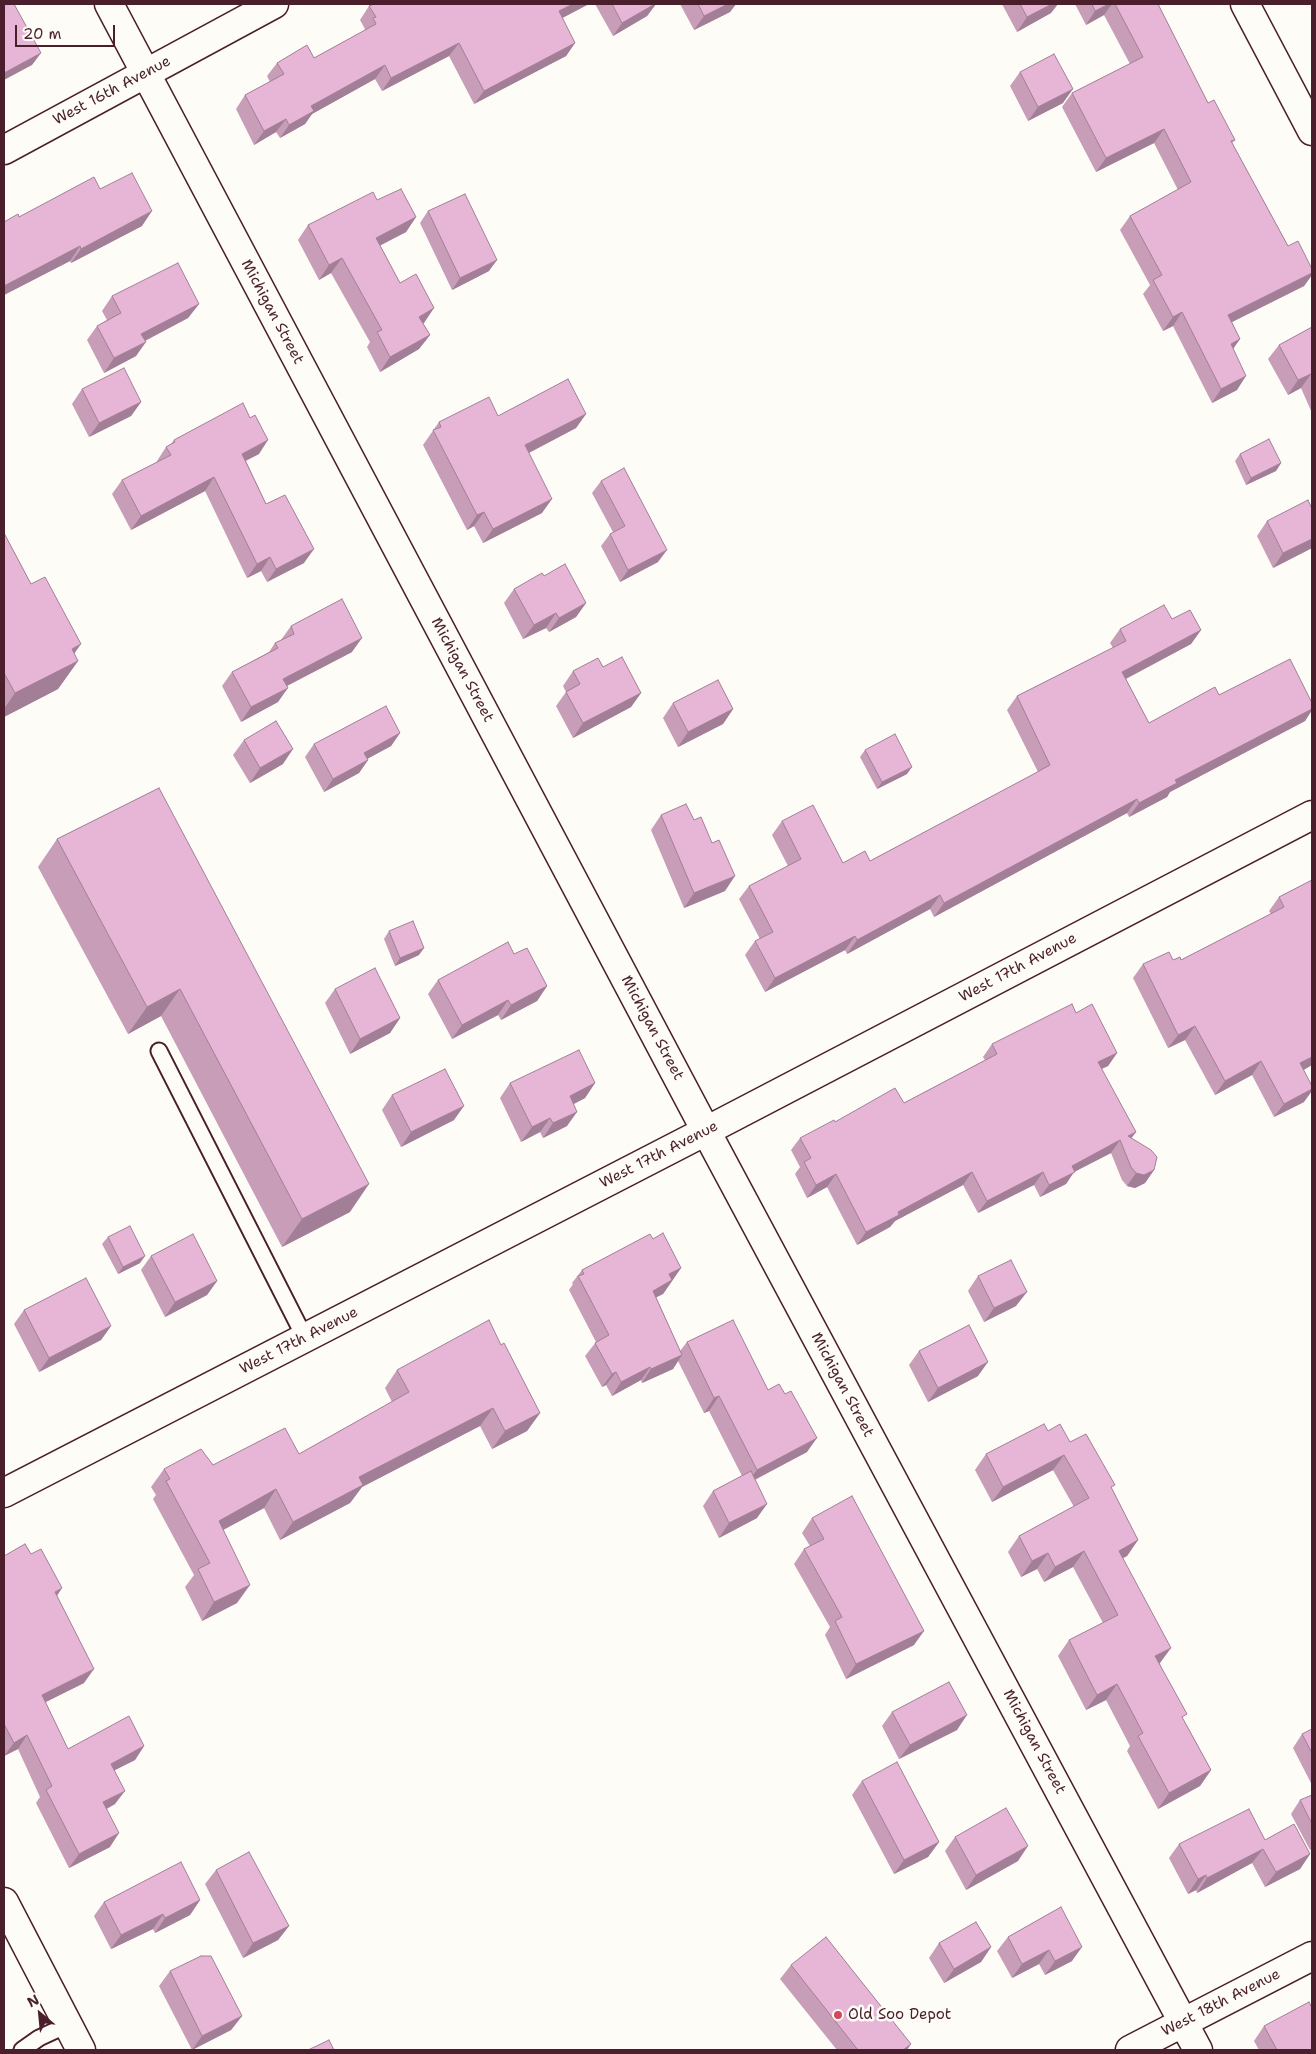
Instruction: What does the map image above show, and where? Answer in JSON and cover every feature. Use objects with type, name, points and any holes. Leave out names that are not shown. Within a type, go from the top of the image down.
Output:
[{"type":"street","name":"Michigan Street","points":[[109,4],[706,1131],[1198,2050]]},
{"type":"street","name":"West 16th Avenue","points":[[4,150],[274,4]]},
{"type":"street","points":[[1245,4],[1312,131]]},
{"type":"street","name":"West 17th Avenue","points":[[4,1492],[706,1131],[1312,815]]},
{"type":"street","points":[[4,1902],[81,2050]]},
{"type":"street","name":"West 18th Avenue","points":[[1130,2050],[1312,1956]]},
{"type":"lane","points":[[159,1050],[305,1338]]},
{"type":"lane","points":[[22,2050],[39,2038],[67,2025]]},
{"type":"building","points":[[4,4],[14,4],[41,53],[4,73]]},
{"type":"building","points":[[374,4],[573,4],[559,11],[575,43],[484,91],[459,43],[391,78],[385,65],[311,106],[314,111],[289,125],[286,119],[264,131],[245,95],[284,74],[277,63],[307,45],[314,58],[376,24],[373,18],[376,17],[369,6]]},
{"type":"building","points":[[612,4],[655,4],[622,23]]},
{"type":"building","points":[[698,4],[728,4],[704,16]]},
{"type":"building","points":[[1020,4],[1052,4],[1027,17]]},
{"type":"building","points":[[1092,4],[1109,4],[1095,11]]},
{"type":"building","points":[[1115,4],[1158,4],[1208,103],[1214,100],[1235,140],[1231,141],[1288,246],[1298,241],[1312,269],[1312,273],[1228,315],[1240,339],[1231,344],[1246,376],[1221,389],[1182,312],[1173,317],[1153,280],[1162,275],[1130,216],[1191,182],[1164,129],[1106,158],[1072,93],[1143,57]]},
{"type":"building","points":[[1054,54],[1073,89],[1038,107],[1020,72]]},
{"type":"building","points":[[132,173],[152,211],[81,249],[80,246],[4,286],[4,222],[18,214],[19,217],[94,177],[100,189]]},
{"type":"building","points":[[401,189],[416,217],[376,238],[400,283],[416,274],[434,308],[419,317],[430,335],[390,357],[377,332],[382,330],[342,258],[329,265],[308,225],[373,192],[377,200]]},
{"type":"building","points":[[465,194],[497,260],[460,278],[428,211]]},
{"type":"building","points":[[178,263],[199,304],[141,334],[146,342],[114,358],[97,326],[121,313],[112,296]]},
{"type":"building","points":[[1312,327],[1312,376],[1311,374],[1298,380],[1279,345]]},
{"type":"building","points":[[124,368],[141,402],[99,423],[82,389]]},
{"type":"building","points":[[568,379],[586,414],[525,445],[552,499],[493,529],[484,512],[477,515],[433,430],[441,427],[439,422],[489,397],[498,416]]},
{"type":"building","points":[[243,403],[250,418],[255,415],[268,440],[242,454],[266,504],[285,495],[314,549],[276,569],[270,557],[257,564],[214,477],[141,516],[122,480],[171,455],[166,447],[175,442],[174,440]]},
{"type":"building","points":[[1269,439],[1281,463],[1251,478],[1240,454]]},
{"type":"building","points":[[624,468],[667,550],[628,570],[610,534],[625,526],[601,481]]},
{"type":"building","points":[[1308,500],[1312,509],[1312,539],[1283,553],[1267,521]]},
{"type":"building","points":[[4,533],[31,584],[45,577],[81,644],[72,649],[78,661],[15,693],[4,673]]},
{"type":"building","points":[[565,564],[586,603],[559,618],[556,613],[534,625],[514,589],[542,573],[544,576]]},
{"type":"building","points":[[342,599],[362,638],[283,679],[288,688],[251,707],[232,672],[278,648],[275,643],[294,634],[291,626]]},
{"type":"building","points":[[1164,605],[1172,619],[1190,610],[1201,630],[1122,672],[1149,723],[1215,687],[1219,695],[1290,659],[1312,703],[1312,709],[1175,780],[1177,783],[1139,803],[1137,799],[944,903],[940,895],[857,940],[855,936],[775,978],[755,941],[773,932],[749,886],[801,859],[782,821],[813,805],[843,863],[865,851],[870,861],[1050,765],[1017,696],[1126,641],[1120,629]]},
{"type":"building","points":[[622,657],[641,693],[583,723],[566,692],[580,684],[573,671],[598,658],[603,667]]},
{"type":"building","points":[[718,680],[733,709],[688,732],[673,703]]},
{"type":"building","points":[[386,706],[400,733],[364,753],[368,760],[333,779],[314,744]]},
{"type":"building","points":[[276,721],[293,749],[260,768],[244,740]]},
{"type":"building","points":[[895,734],[912,767],[882,782],[865,750]]},
{"type":"building","points":[[159,788],[369,1184],[302,1219],[180,989],[147,1007],[57,839]]},
{"type":"building","points":[[686,804],[694,820],[701,817],[712,843],[719,840],[735,876],[694,893],[661,815]]},
{"type":"building","points":[[1312,880],[1312,1057],[1300,1063],[1312,1089],[1284,1104],[1261,1061],[1225,1081],[1195,1026],[1178,1035],[1143,964],[1169,952],[1173,960],[1180,957],[1181,960],[1284,907],[1279,897]]},
{"type":"building","points":[[413,921],[424,948],[400,958],[389,931]]},
{"type":"building","points":[[508,942],[514,954],[527,948],[547,986],[511,1005],[508,1000],[462,1025],[438,980]]},
{"type":"building","points":[[375,968],[400,1018],[360,1039],[335,989]]},
{"type":"building","points":[[1072,1004],[1076,1013],[1092,1004],[1117,1053],[1098,1062],[1136,1132],[1128,1136],[1151,1150],[1157,1157],[1154,1170],[1144,1175],[1136,1173],[1131,1167],[1120,1140],[1072,1166],[1075,1172],[1049,1185],[1043,1172],[987,1201],[972,1172],[898,1212],[899,1215],[866,1232],[836,1174],[816,1185],[804,1162],[811,1158],[800,1138],[834,1120],[835,1122],[895,1088],[904,1103],[997,1054],[992,1044]]},
{"type":"building","points":[[579,1050],[595,1083],[570,1096],[577,1112],[553,1123],[550,1118],[532,1127],[510,1083]]},
{"type":"building","points":[[445,1069],[464,1106],[411,1132],[392,1095]]},
{"type":"building","points":[[130,1226],[145,1256],[123,1267],[108,1237]]},
{"type":"building","points":[[663,1233],[681,1268],[669,1274],[672,1280],[653,1291],[682,1355],[651,1369],[650,1367],[621,1382],[616,1372],[612,1374],[595,1343],[609,1335],[578,1276],[584,1274],[582,1270],[650,1234],[653,1239]]},
{"type":"building","points":[[193,1234],[217,1281],[175,1302],[151,1256]]},
{"type":"building","points":[[1011,1260],[1027,1292],[994,1308],[978,1276]]},
{"type":"building","points":[[86,1278],[111,1326],[49,1358],[24,1310]]},
{"type":"building","points":[[489,1320],[501,1345],[504,1343],[540,1413],[505,1431],[493,1408],[359,1477],[363,1485],[293,1522],[276,1489],[219,1521],[250,1585],[214,1602],[198,1569],[210,1563],[166,1481],[170,1479],[164,1469],[201,1449],[213,1465],[285,1428],[299,1454],[409,1392],[397,1370]]},
{"type":"building","points":[[733,1320],[768,1390],[779,1384],[785,1394],[791,1391],[817,1438],[757,1470],[719,1396],[714,1398],[687,1342]]},
{"type":"building","points":[[969,1325],[988,1362],[938,1388],[919,1351]]},
{"type":"building","points":[[1044,1424],[1048,1431],[1060,1424],[1070,1442],[1086,1434],[1115,1485],[1111,1487],[1138,1540],[1119,1551],[1171,1648],[1155,1656],[1187,1714],[1182,1717],[1211,1770],[1169,1793],[1138,1736],[1143,1733],[1117,1684],[1097,1695],[1069,1640],[1118,1615],[1084,1551],[1055,1567],[1048,1553],[1032,1561],[1019,1536],[1089,1498],[1064,1455],[1003,1487],[986,1454]]},
{"type":"building","points":[[751,1471],[767,1504],[729,1523],[713,1491]]},
{"type":"building","points":[[852,1496],[924,1631],[856,1664],[835,1621],[842,1617],[804,1549],[824,1539],[812,1518]]},
{"type":"building","points":[[25,1544],[31,1554],[41,1549],[62,1588],[55,1592],[94,1669],[42,1695],[68,1749],[129,1716],[144,1746],[111,1764],[125,1791],[103,1802],[119,1833],[79,1854],[46,1790],[52,1786],[27,1735],[14,1743],[4,1724],[4,1556]]},
{"type":"building","points":[[949,1682],[967,1715],[910,1745],[892,1712]]},
{"type":"building","points":[[1312,1729],[1312,1753],[1302,1734]]},
{"type":"building","points":[[897,1762],[939,1842],[904,1860],[862,1781]]},
{"type":"building","points":[[1312,1795],[1312,1824],[1300,1800]]},
{"type":"building","points":[[1006,1808],[1028,1846],[976,1875],[955,1837]]},
{"type":"building","points":[[1249,1809],[1265,1840],[1294,1824],[1310,1854],[1276,1872],[1263,1849],[1207,1878],[1206,1875],[1198,1879],[1179,1844]]},
{"type":"building","points":[[249,1852],[289,1926],[253,1943],[216,1870]]},
{"type":"building","points":[[181,1862],[200,1900],[165,1918],[163,1914],[121,1935],[104,1902]]},
{"type":"building","points":[[1061,1907],[1082,1947],[1055,1961],[1049,1950],[1022,1964],[1008,1937]]},
{"type":"building","points":[[976,1922],[991,1947],[954,1969],[939,1943]]},
{"type":"building","points":[[826,1937],[911,2044],[903,2050],[858,2050],[791,1965]]},
{"type":"building","points":[[201,1956],[211,1956],[242,2016],[202,2036],[170,1971]]},
{"type":"building","points":[[1309,2002],[1312,2008],[1312,2050],[1277,2050],[1264,2026]]},
{"type":"building","points":[[329,2040],[334,2050],[308,2050]]},
{"type":"place","name":"Old Soo Depot","points":[[838,2015]]}]
